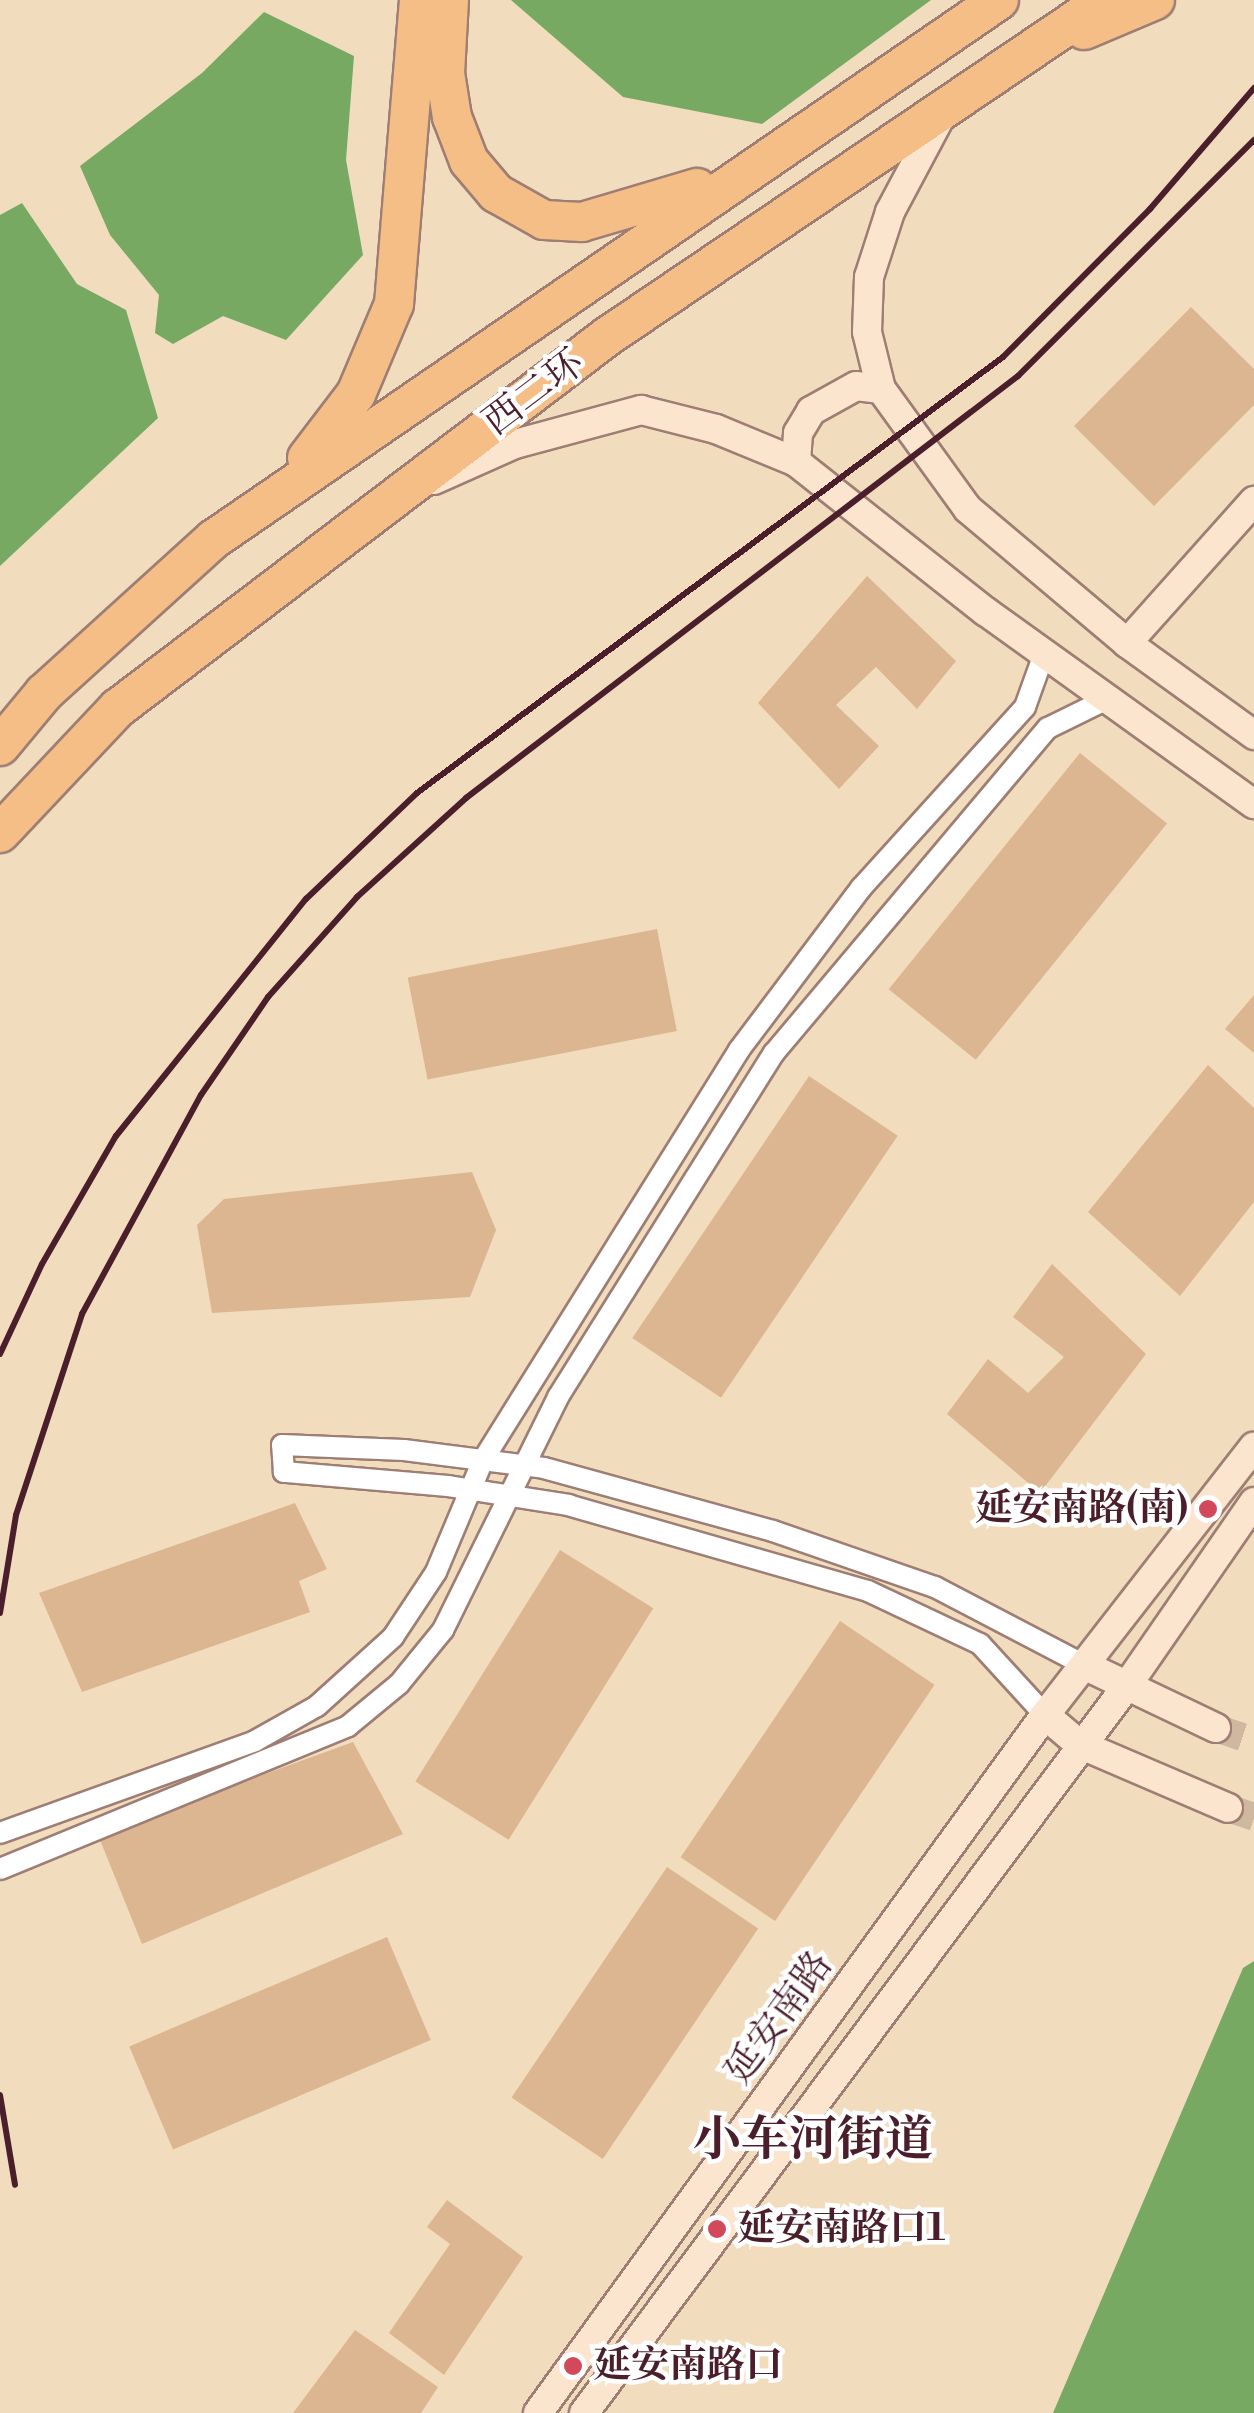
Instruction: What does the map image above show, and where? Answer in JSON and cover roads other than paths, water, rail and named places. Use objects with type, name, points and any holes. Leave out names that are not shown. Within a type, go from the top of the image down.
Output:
[{"type":"highway","points":[[272,497],[356,394],[394,304],[418,0]]},
{"type":"highway","points":[[449,0],[445,73],[452,118],[470,161],[520,210],[544,220],[582,222],[634,211],[750,168]]},
{"type":"highway","name":"西二环","points":[[0,746],[44,693],[214,540],[750,168],[1000,0]]},
{"type":"highway","name":"西二环","points":[[0,832],[118,708],[608,336],[1045,46],[1105,0]]},
{"type":"highway","points":[[1045,46],[1155,0]]},
{"type":"highway","points":[[0,719],[44,693]]},
{"type":"street","points":[[942,114],[890,212],[869,277],[867,332],[881,390],[968,508],[1127,644],[1254,735]]},
{"type":"street","points":[[796,462],[798,433],[811,410],[856,386],[881,390]]},
{"type":"street","points":[[404,490],[515,444],[641,410],[716,429],[796,462],[1044,654],[1254,804]]},
{"type":"street","points":[[1127,644],[1254,501]]},
{"type":"street","points":[[0,1832],[254,1741],[317,1706],[392,1636],[436,1572],[483,1460],[739,1050],[861,888],[1025,707],[1044,654]]},
{"type":"street","points":[[8,1865],[348,1726],[400,1684],[443,1630],[522,1465],[774,1053],[1048,728],[1108,699]]},
{"type":"street","points":[[1216,1728],[935,1587],[773,1531],[522,1465],[282,1445],[284,1472],[469,1489],[569,1505],[868,1591],[980,1644],[1045,1715],[1080,1744],[1228,1808]]},
{"type":"street","name":"延安南路","points":[[538,2413],[1045,1715],[1254,1448]]},
{"type":"street","points":[[584,2413],[1126,1686],[1254,1502]]},
{"type":"tunnel","points":[[1216,1728],[1254,1741]]},
{"type":"tunnel","points":[[1228,1808],[1254,1817]]},
{"type":"railway","points":[[0,1354],[42,1264],[116,1136],[306,899],[417,793],[1003,357],[1150,209],[1254,88]]},
{"type":"railway","points":[[0,1613],[16,1515],[82,1314],[201,1095],[268,997],[357,897],[466,798],[1018,376],[1254,140]]},
{"type":"railway","points":[[0,2095],[15,2185]]},
{"type":"place","name":"延安南路(南)","points":[[1208,1509]]},
{"type":"place","name":"延安南路口1","points":[[717,2229]]},
{"type":"place","name":"延安南路口","points":[[573,2366]]},
{"type":"district","name":"小车河街道","points":[[813,2142]]}]
